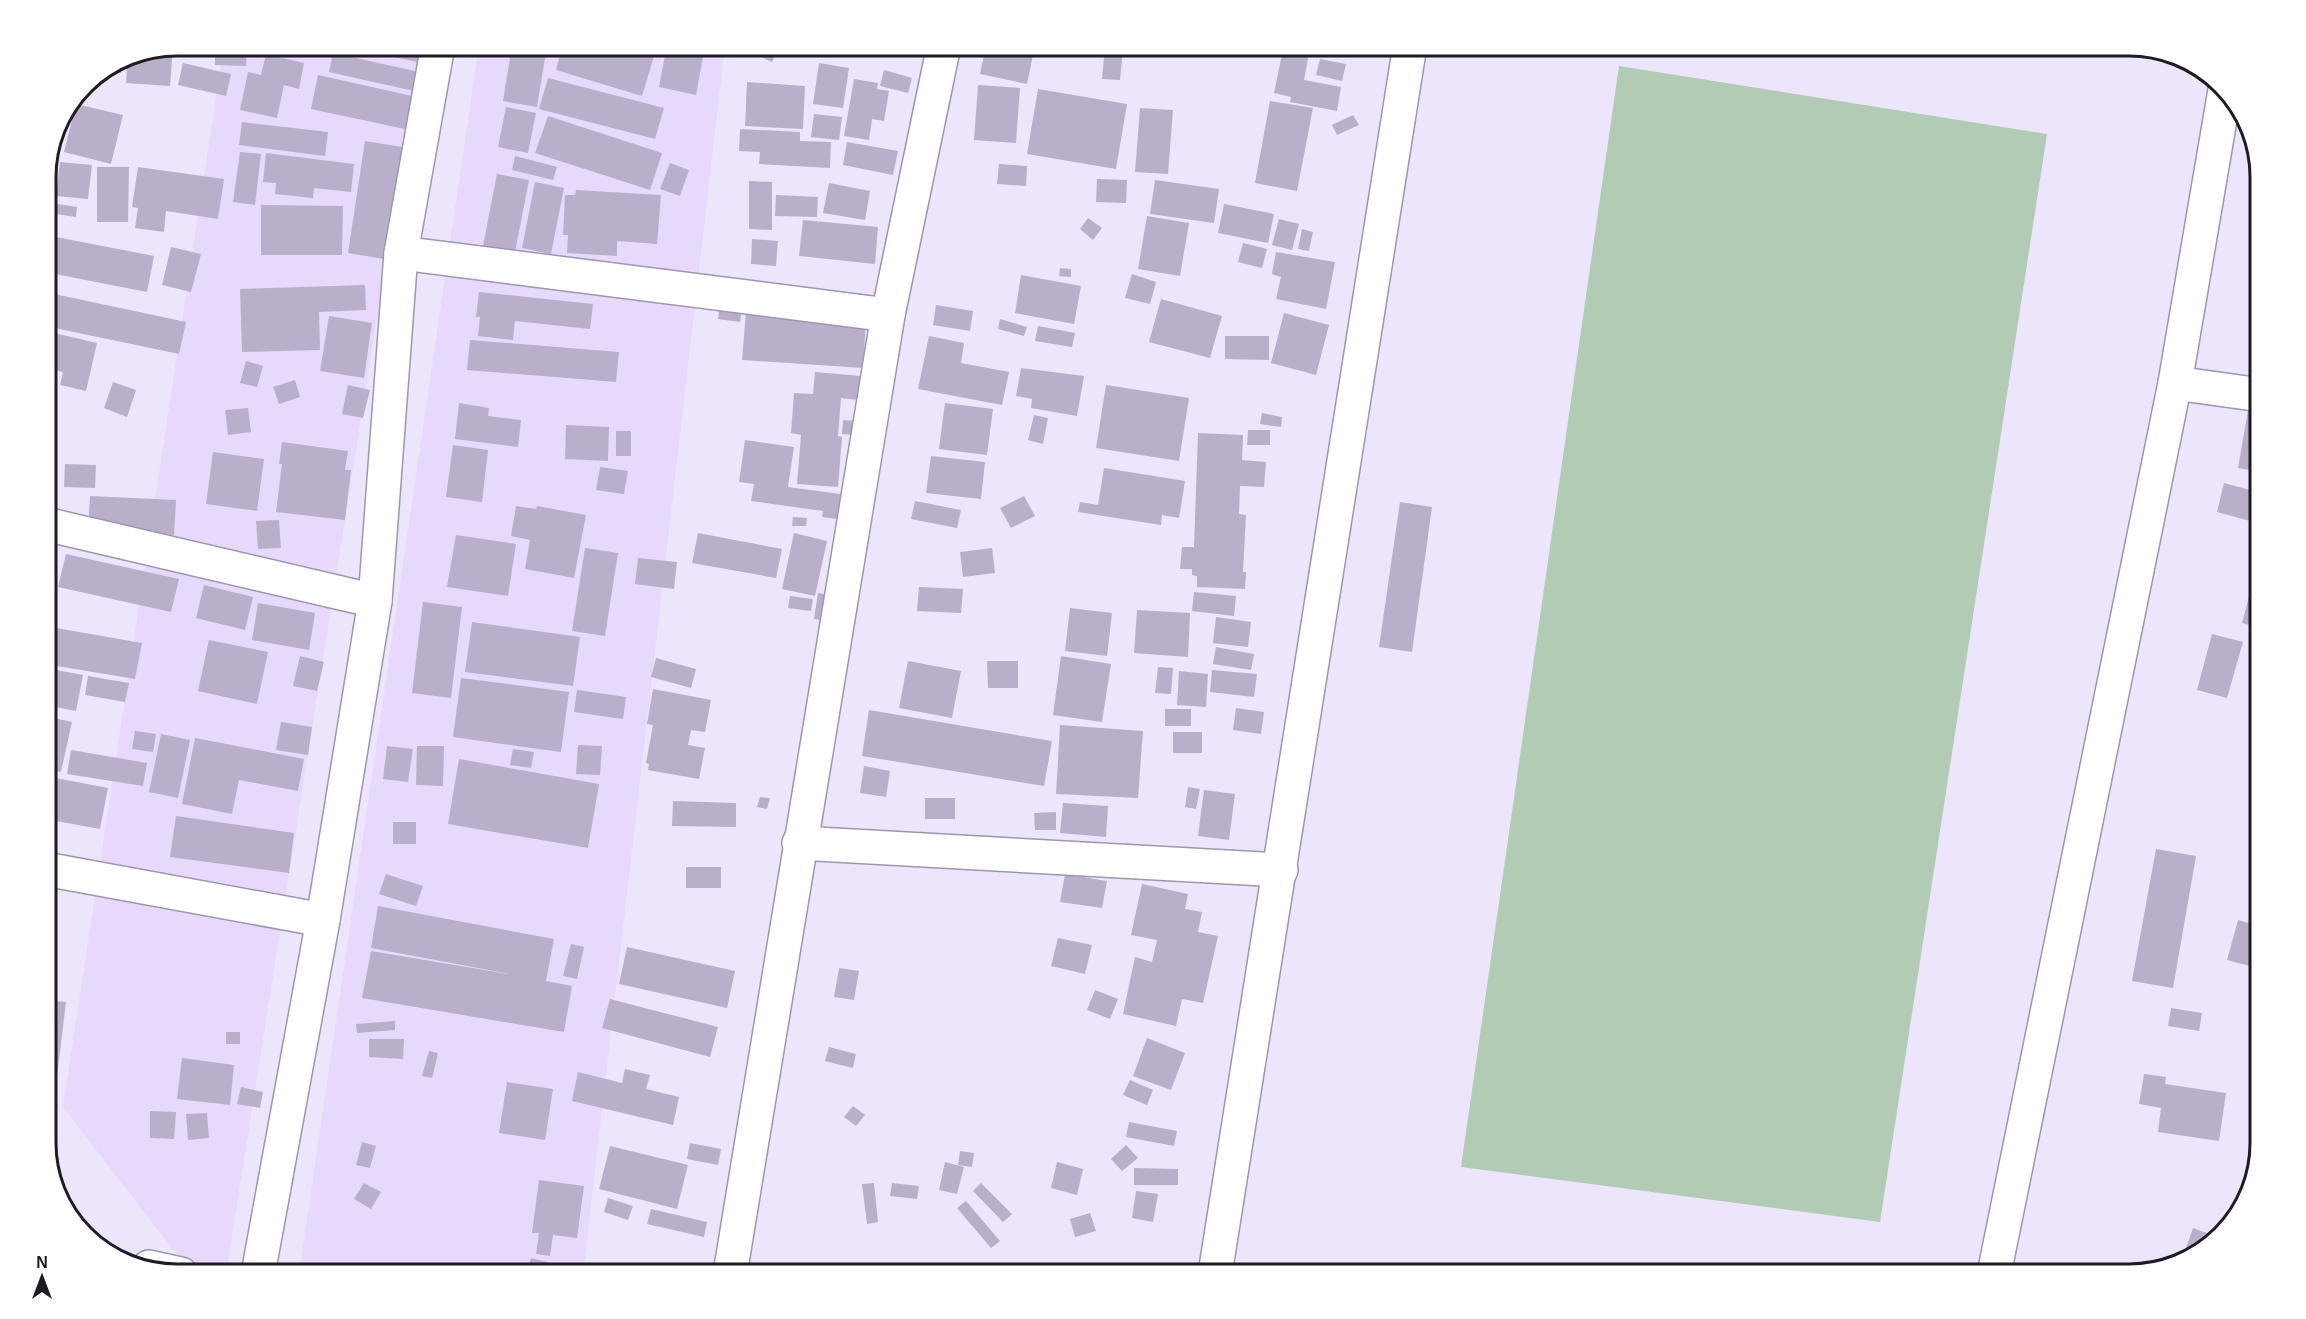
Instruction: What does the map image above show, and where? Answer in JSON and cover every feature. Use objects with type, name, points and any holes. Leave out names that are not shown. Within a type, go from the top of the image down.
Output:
[{"type":"street","points":[[260,1264],[323,920],[375,601],[401,254],[436,56]]},
{"type":"street","points":[[732,1264],[799,843],[888,315],[942,56]]},
{"type":"street","points":[[1217,1264],[1281,870],[1408,56]]},
{"type":"street","points":[[1996,1264],[2175,383],[2223,100]]},
{"type":"street","points":[[401,254],[888,315]]},
{"type":"street","points":[[2175,383],[2250,393]]},
{"type":"street","points":[[56,527],[375,601]]},
{"type":"street","points":[[799,843],[1281,870]]},
{"type":"street","points":[[56,871],[323,920]]},
{"type":"shaded area","points":[[222,56],[418,56],[228,1264],[184,1264],[63,1107]]},
{"type":"shaded area","points":[[477,56],[724,56],[584,1264],[300,1264]]},
{"type":"green space","points":[[1619,66],[2047,134],[1880,1222],[1461,1167]]},
{"type":"building","points":[[172,56],[170,86],[126,83],[127,66],[153,58]]},
{"type":"building","points":[[215,56],[246,56],[246,66],[215,65]]},
{"type":"building","points":[[266,56],[304,63],[299,89],[284,85],[277,118],[240,110],[248,72],[261,75]]},
{"type":"building","points":[[332,56],[347,56],[419,72],[414,91],[329,72]]},
{"type":"building","points":[[390,56],[433,56],[431,65]]},
{"type":"building","points":[[510,56],[545,56],[537,107],[503,101]]},
{"type":"building","points":[[560,56],[654,56],[642,96],[556,70]]},
{"type":"building","points":[[665,56],[703,57],[696,95],[659,87]]},
{"type":"building","points":[[759,56],[775,56],[772,62]]},
{"type":"building","points":[[984,56],[1033,56],[1027,84],[980,74]]},
{"type":"building","points":[[1104,56],[1122,56],[1120,80],[1102,79]]},
{"type":"building","points":[[1282,56],[1308,56],[1304,80],[1341,87],[1337,111],[1290,102],[1291,97],[1274,93]]},
{"type":"building","points":[[1320,59],[1346,64],[1342,81],[1316,75]]},
{"type":"building","points":[[183,63],[231,74],[226,96],[178,85]]},
{"type":"building","points":[[819,63],[849,68],[843,108],[813,104]]},
{"type":"building","points":[[884,70],[912,78],[908,93],[880,86]]},
{"type":"building","points":[[318,75],[421,98],[414,131],[311,109]]},
{"type":"building","points":[[548,78],[664,108],[655,139],[539,109]]},
{"type":"building","points":[[854,79],[878,83],[877,89],[889,91],[884,121],[872,119],[869,140],[844,136]]},
{"type":"building","points":[[747,82],[805,86],[803,129],[745,126]]},
{"type":"building","points":[[978,85],[1020,88],[1016,143],[974,140]]},
{"type":"building","points":[[1038,89],[1127,104],[1116,169],[1027,154]]},
{"type":"building","points":[[1270,101],[1313,108],[1297,191],[1255,183]]},
{"type":"building","points":[[79,105],[123,115],[111,164],[64,152],[74,113]]},
{"type":"building","points":[[506,107],[536,113],[528,153],[498,147]]},
{"type":"building","points":[[1140,108],[1173,110],[1168,174],[1135,172]]},
{"type":"building","points":[[814,114],[842,117],[839,140],[811,137]]},
{"type":"building","points":[[1353,115],[1359,125],[1337,135],[1332,125]]},
{"type":"building","points":[[548,116],[662,153],[650,190],[535,153]]},
{"type":"building","points":[[242,122],[328,132],[325,156],[239,145]]},
{"type":"building","points":[[740,129],[800,132],[800,141],[831,142],[830,168],[759,164],[760,152],[739,151]]},
{"type":"building","points":[[365,141],[402,147],[384,259],[348,253]]},
{"type":"building","points":[[847,142],[898,151],[893,175],[843,165]]},
{"type":"building","points":[[240,152],[261,154],[255,205],[233,202]]},
{"type":"building","points":[[266,153],[354,164],[351,192],[314,188],[313,198],[275,194],[276,183],[263,182]]},
{"type":"building","points":[[515,156],[557,167],[553,180],[512,170]]},
{"type":"building","points":[[60,162],[92,165],[88,199],[56,196]]},
{"type":"building","points":[[670,163],[689,170],[680,196],[660,189]]},
{"type":"building","points":[[999,164],[1027,166],[1026,186],[997,184]]},
{"type":"building","points":[[97,167],[129,167],[128,222],[97,222]]},
{"type":"building","points":[[138,167],[224,179],[218,219],[166,211],[164,232],[135,228],[138,208],[132,207]]},
{"type":"building","points":[[497,174],[529,180],[515,252],[483,246]]},
{"type":"building","points":[[1097,179],[1127,180],[1126,203],[1096,202]]},
{"type":"building","points":[[1155,180],[1219,189],[1214,223],[1150,214]]},
{"type":"building","points":[[749,181],[772,182],[772,230],[749,229]]},
{"type":"building","points":[[535,182],[564,188],[551,254],[522,248]]},
{"type":"building","points":[[829,183],[870,191],[865,220],[823,213]]},
{"type":"building","points":[[576,190],[661,195],[657,244],[617,241],[617,256],[567,253],[568,235],[563,235],[565,195],[575,195]]},
{"type":"building","points":[[776,195],[818,197],[817,217],[775,216]]},
{"type":"building","points":[[56,204],[77,207],[76,217],[56,214]]},
{"type":"building","points":[[1224,204],[1274,214],[1268,243],[1218,233]]},
{"type":"building","points":[[261,205],[343,206],[342,255],[261,255]]},
{"type":"building","points":[[1147,216],[1189,223],[1180,276],[1138,269]]},
{"type":"building","points":[[1088,218],[1102,228],[1093,240],[1080,229]]},
{"type":"building","points":[[1279,219],[1299,224],[1292,250],[1272,245]]},
{"type":"building","points":[[803,220],[878,227],[875,264],[799,256]]},
{"type":"building","points":[[1302,229],[1313,232],[1309,251],[1298,249]]},
{"type":"building","points":[[56,237],[154,256],[147,292],[56,274]]},
{"type":"building","points":[[752,239],[778,241],[776,266],[751,264]]},
{"type":"building","points":[[1243,243],[1267,249],[1262,268],[1238,262]]},
{"type":"building","points":[[171,247],[201,254],[191,292],[162,285]]},
{"type":"building","points":[[1276,252],[1335,262],[1326,309],[1276,299],[1281,277],[1272,274]]},
{"type":"building","points":[[1060,268],[1071,269],[1071,277],[1059,276]]},
{"type":"building","points":[[1132,274],[1156,282],[1150,304],[1125,298]]},
{"type":"building","points":[[1021,275],[1081,286],[1074,324],[1015,313]]},
{"type":"building","points":[[365,285],[366,310],[319,312],[320,350],[242,352],[240,289]]},
{"type":"building","points":[[479,292],[593,304],[590,329],[515,321],[513,340],[478,336],[480,317],[476,317]]},
{"type":"building","points":[[56,294],[186,322],[179,354],[56,328]]},
{"type":"building","points":[[721,298],[743,302],[740,322],[718,319]]},
{"type":"building","points":[[1161,299],[1222,316],[1210,358],[1149,342]]},
{"type":"building","points":[[936,305],[973,311],[970,331],[933,325]]},
{"type":"building","points":[[746,312],[866,320],[863,368],[742,360]]},
{"type":"building","points":[[1284,313],[1329,325],[1316,375],[1271,363]]},
{"type":"building","points":[[329,316],[372,323],[364,378],[320,371]]},
{"type":"building","points":[[1000,319],[1027,327],[1024,336],[998,329]]},
{"type":"building","points":[[1038,326],[1075,333],[1072,347],[1035,341]]},
{"type":"building","points":[[56,334],[97,343],[86,391],[60,385],[63,372],[56,370]]},
{"type":"building","points":[[929,336],[964,343],[961,363],[1009,372],[1002,405],[918,389]]},
{"type":"building","points":[[1225,336],[1269,336],[1269,360],[1225,359]]},
{"type":"building","points":[[470,340],[619,352],[616,382],[467,370]]},
{"type":"building","points":[[246,361],[263,366],[257,387],[240,383]]},
{"type":"building","points":[[1021,368],[1084,376],[1077,416],[1031,408],[1032,399],[1016,396]]},
{"type":"building","points":[[815,372],[861,376],[859,400],[841,398],[838,436],[842,437],[838,487],[797,484],[801,435],[791,433],[794,393],[813,394]]},
{"type":"building","points":[[295,380],[300,397],[279,404],[273,387]]},
{"type":"building","points":[[113,382],[136,390],[127,417],[104,408]]},
{"type":"building","points":[[348,385],[370,390],[363,418],[342,414]]},
{"type":"building","points":[[1106,385],[1189,398],[1179,461],[1096,448]]},
{"type":"building","points":[[459,403],[489,408],[488,416],[521,420],[518,447],[455,439]]},
{"type":"building","points":[[945,403],[993,409],[987,455],[939,449]]},
{"type":"building","points":[[248,408],[251,432],[228,435],[225,410]]},
{"type":"building","points":[[2248,410],[2250,410],[2250,470],[2238,468]]},
{"type":"building","points":[[1262,413],[1282,417],[1281,427],[1260,424]]},
{"type":"building","points":[[1034,415],[1048,418],[1043,444],[1028,440]]},
{"type":"building","points":[[843,420],[859,421],[858,435],[842,434]]},
{"type":"building","points":[[566,425],[609,427],[608,461],[565,459]]},
{"type":"building","points":[[1248,430],[1270,430],[1270,445],[1247,445]]},
{"type":"building","points":[[616,431],[631,431],[631,456],[616,456]]},
{"type":"building","points":[[1198,433],[1243,435],[1242,460],[1266,462],[1264,487],[1240,486],[1239,514],[1246,515],[1243,572],[1246,572],[1245,589],[1197,587],[1197,576],[1192,575],[1192,569],[1180,569],[1182,547],[1194,547]]},
{"type":"building","points":[[745,440],[794,447],[788,487],[848,495],[844,520],[822,517],[823,511],[751,501],[754,484],[739,482]]},
{"type":"building","points":[[282,442],[348,451],[345,470],[351,470],[345,520],[276,512],[282,464],[279,464]]},
{"type":"building","points":[[453,445],[488,450],[482,502],[446,497]]},
{"type":"building","points":[[213,452],[264,459],[257,511],[206,504]]},
{"type":"building","points":[[931,456],[985,462],[981,499],[926,493]]},
{"type":"building","points":[[65,464],[96,465],[95,488],[64,487]]},
{"type":"building","points":[[600,467],[628,471],[624,494],[596,490]]},
{"type":"building","points":[[1104,468],[1185,481],[1179,518],[1162,515],[1161,525],[1078,512],[1080,502],[1098,505]]},
{"type":"building","points":[[2224,483],[2250,490],[2250,521],[2217,512]]},
{"type":"building","points":[[90,496],[176,500],[174,535],[88,530]]},
{"type":"building","points":[[1024,496],[1035,516],[1011,528],[1000,508]]},
{"type":"building","points":[[915,501],[961,510],[957,528],[911,519]]},
{"type":"building","points":[[1400,502],[1432,507],[1412,652],[1379,647]]},
{"type":"building","points":[[516,506],[536,509],[537,506],[586,515],[574,578],[525,569],[530,540],[511,536]]},
{"type":"building","points":[[793,517],[807,518],[806,526],[792,526]]},
{"type":"building","points":[[279,520],[281,548],[258,549],[256,521]]},
{"type":"building","points":[[698,533],[782,549],[776,578],[692,563]]},
{"type":"building","points":[[794,533],[827,541],[815,596],[782,589]]},
{"type":"building","points":[[456,535],[516,544],[508,596],[447,587]]},
{"type":"building","points":[[585,548],[618,553],[605,636],[572,631]]},
{"type":"building","points":[[992,548],[995,573],[963,577],[960,552]]},
{"type":"building","points":[[66,554],[179,579],[171,612],[58,587]]},
{"type":"building","points":[[638,558],[677,562],[674,589],[635,584]]},
{"type":"building","points":[[204,585],[253,597],[245,630],[196,618]]},
{"type":"building","points":[[919,587],[963,589],[961,613],[917,611]]},
{"type":"building","points":[[1194,592],[1236,596],[1234,616],[1192,611]]},
{"type":"building","points":[[2250,592],[2250,625],[2242,623]]},
{"type":"building","points":[[818,593],[833,596],[829,621],[814,619]]},
{"type":"building","points":[[790,596],[813,599],[811,611],[788,608]]},
{"type":"building","points":[[423,602],[462,607],[451,698],[412,693]]},
{"type":"building","points":[[258,603],[315,613],[309,650],[252,640]]},
{"type":"building","points":[[1070,608],[1112,613],[1107,656],[1065,651]]},
{"type":"building","points":[[1137,610],[1190,613],[1188,657],[1134,653]]},
{"type":"building","points":[[1216,617],[1251,622],[1248,647],[1213,643]]},
{"type":"building","points":[[472,622],[580,637],[573,686],[465,672]]},
{"type":"building","points":[[56,628],[142,643],[135,679],[56,666]]},
{"type":"building","points":[[2212,634],[2243,642],[2227,698],[2197,690]]},
{"type":"building","points":[[209,640],[268,652],[257,704],[198,691]]},
{"type":"building","points":[[1216,647],[1254,654],[1251,670],[1213,664]]},
{"type":"building","points":[[300,656],[324,662],[317,691],[293,686]]},
{"type":"building","points":[[1061,656],[1111,664],[1102,722],[1053,715]]},
{"type":"building","points":[[656,658],[696,669],[691,688],[651,677]]},
{"type":"building","points":[[908,661],[961,671],[952,718],[899,708]]},
{"type":"building","points":[[987,661],[1018,661],[1018,688],[988,688]]},
{"type":"building","points":[[1158,667],[1173,668],[1171,694],[1155,693]]},
{"type":"building","points":[[56,670],[83,675],[76,711],[56,707]]},
{"type":"building","points":[[1212,670],[1257,674],[1254,697],[1210,692]]},
{"type":"building","points":[[1179,671],[1208,674],[1206,707],[1177,705]]},
{"type":"building","points":[[88,676],[129,683],[125,702],[85,695]]},
{"type":"building","points":[[461,678],[569,692],[561,752],[453,737]]},
{"type":"building","points":[[653,689],[711,700],[705,732],[691,730],[688,745],[705,748],[699,779],[648,770],[649,764],[646,763],[653,725],[647,724]]},
{"type":"building","points":[[577,690],[626,697],[623,719],[574,712]]},
{"type":"building","points":[[1236,708],[1264,712],[1261,734],[1233,730]]},
{"type":"building","points":[[1165,709],[1191,709],[1191,726],[1165,726]]},
{"type":"building","points":[[869,710],[1052,741],[1044,786],[862,756]]},
{"type":"building","points":[[56,718],[72,722],[61,772],[56,771]]},
{"type":"building","points":[[281,722],[312,727],[308,755],[276,750]]},
{"type":"building","points":[[1060,725],[1143,731],[1138,798],[1056,794]]},
{"type":"building","points":[[135,731],[156,734],[153,752],[132,749]]},
{"type":"building","points":[[1173,732],[1202,732],[1202,753],[1173,753]]},
{"type":"building","points":[[161,734],[190,740],[178,798],[149,792]]},
{"type":"building","points":[[195,738],[304,759],[298,791],[239,780],[232,814],[182,804]]},
{"type":"building","points":[[578,745],[602,746],[600,775],[576,774]]},
{"type":"building","points":[[387,746],[413,749],[408,782],[383,779]]},
{"type":"building","points":[[417,746],[444,746],[443,786],[416,785]]},
{"type":"building","points":[[513,749],[534,752],[531,768],[510,765]]},
{"type":"building","points":[[71,750],[147,763],[143,786],[67,774]]},
{"type":"building","points":[[459,759],[599,784],[588,848],[448,824]]},
{"type":"building","points":[[864,766],[890,771],[886,797],[860,793]]},
{"type":"building","points":[[56,778],[108,788],[100,829],[56,821]]},
{"type":"building","points":[[1188,787],[1200,789],[1196,809],[1185,807]]},
{"type":"building","points":[[1204,790],[1235,794],[1229,840],[1198,836]]},
{"type":"building","points":[[760,797],[770,798],[767,809],[757,807]]},
{"type":"building","points":[[925,798],[955,798],[955,819],[925,819]]},
{"type":"building","points":[[673,801],[736,803],[736,827],[672,826]]},
{"type":"building","points":[[1063,803],[1108,806],[1106,837],[1060,833]]},
{"type":"building","points":[[1056,812],[1056,830],[1035,830],[1034,813]]},
{"type":"building","points":[[176,816],[294,833],[289,873],[170,857]]},
{"type":"building","points":[[393,822],[416,822],[416,844],[393,844]]},
{"type":"building","points":[[2156,849],[2196,856],[2173,988],[2132,981]]},
{"type":"building","points":[[686,867],[721,867],[721,888],[686,888]]},
{"type":"building","points":[[386,874],[423,886],[416,906],[379,894]]},
{"type":"building","points":[[1065,874],[1107,881],[1102,908],[1060,902]]},
{"type":"building","points":[[1142,884],[1188,894],[1185,909],[1202,912],[1198,932],[1218,936],[1203,1003],[1182,999],[1176,1026],[1123,1014],[1135,957],[1152,962],[1157,940],[1131,935]]},
{"type":"building","points":[[378,906],[554,939],[546,981],[572,986],[564,1032],[362,998],[371,951],[515,975],[371,948]]},
{"type":"building","points":[[2238,920],[2250,923],[2250,966],[2227,960]]},
{"type":"building","points":[[1058,938],[1092,945],[1085,974],[1051,966]]},
{"type":"building","points":[[571,944],[584,947],[577,979],[563,976]]},
{"type":"building","points":[[627,947],[735,971],[727,1008],[619,984]]},
{"type":"building","points":[[839,968],[859,971],[854,1000],[834,997]]},
{"type":"building","points":[[1095,990],[1118,999],[1110,1019],[1087,1010]]},
{"type":"building","points":[[610,999],[718,1027],[710,1057],[602,1028]]},
{"type":"building","points":[[56,1001],[66,1002],[56,1076]]},
{"type":"building","points":[[2171,1008],[2202,1013],[2199,1031],[2168,1026]]},
{"type":"building","points":[[395,1021],[395,1030],[357,1033],[356,1024]]},
{"type":"building","points":[[226,1032],[240,1032],[240,1044],[226,1044]]},
{"type":"building","points":[[1147,1038],[1185,1053],[1171,1090],[1133,1076]]},
{"type":"building","points":[[369,1039],[404,1039],[403,1059],[369,1057]]},
{"type":"building","points":[[829,1047],[856,1054],[853,1068],[825,1061]]},
{"type":"building","points":[[429,1051],[438,1053],[432,1078],[422,1076]]},
{"type":"building","points":[[182,1058],[234,1065],[230,1105],[177,1099]]},
{"type":"building","points":[[625,1069],[650,1075],[646,1089],[679,1097],[673,1125],[572,1101],[578,1072],[622,1083]]},
{"type":"building","points":[[2144,1074],[2166,1077],[2165,1084],[2226,1093],[2219,1141],[2158,1132],[2161,1108],[2139,1104]]},
{"type":"building","points":[[1130,1080],[1153,1090],[1147,1105],[1123,1095]]},
{"type":"building","points":[[507,1082],[553,1089],[545,1140],[499,1133]]},
{"type":"building","points":[[241,1087],[263,1092],[260,1108],[237,1104]]},
{"type":"building","points":[[853,1106],[865,1115],[856,1126],[844,1117]]},
{"type":"building","points":[[150,1111],[176,1112],[174,1139],[150,1138]]},
{"type":"building","points":[[207,1113],[209,1138],[188,1140],[186,1114]]},
{"type":"building","points":[[1129,1122],[1177,1131],[1174,1146],[1126,1137]]},
{"type":"building","points":[[362,1142],[376,1146],[370,1168],[356,1165]]},
{"type":"building","points":[[690,1143],[721,1149],[718,1165],[687,1159]]},
{"type":"building","points":[[1126,1145],[1138,1158],[1122,1171],[1111,1159]]},
{"type":"building","points":[[610,1146],[688,1165],[677,1209],[599,1189]]},
{"type":"building","points":[[960,1151],[974,1153],[972,1167],[958,1165]]},
{"type":"building","points":[[945,1162],[964,1167],[957,1194],[939,1190]]},
{"type":"building","points":[[1057,1162],[1083,1169],[1077,1195],[1051,1188]]},
{"type":"building","points":[[1134,1168],[1178,1169],[1178,1185],[1134,1185]]},
{"type":"building","points":[[539,1180],[584,1186],[577,1238],[553,1235],[550,1256],[536,1254],[539,1233],[532,1233]]},
{"type":"building","points":[[364,1183],[381,1192],[371,1209],[354,1199]]},
{"type":"building","points":[[874,1183],[878,1222],[867,1224],[862,1184]]},
{"type":"building","points":[[892,1183],[919,1186],[917,1199],[890,1196]]},
{"type":"building","points":[[981,1183],[1012,1214],[1003,1222],[973,1191]]},
{"type":"building","points":[[1136,1191],[1158,1194],[1153,1222],[1132,1218]]},
{"type":"building","points":[[608,1198],[633,1206],[628,1220],[604,1212]]},
{"type":"building","points":[[966,1201],[1000,1241],[991,1248],[957,1208]]},
{"type":"building","points":[[651,1209],[707,1222],[704,1237],[647,1224]]},
{"type":"building","points":[[1090,1213],[1096,1231],[1075,1237],[1070,1219]]},
{"type":"building","points":[[2193,1228],[2209,1234],[2203,1239],[2186,1249]]},
{"type":"building","points":[[531,1258],[555,1264],[530,1264]]}]
